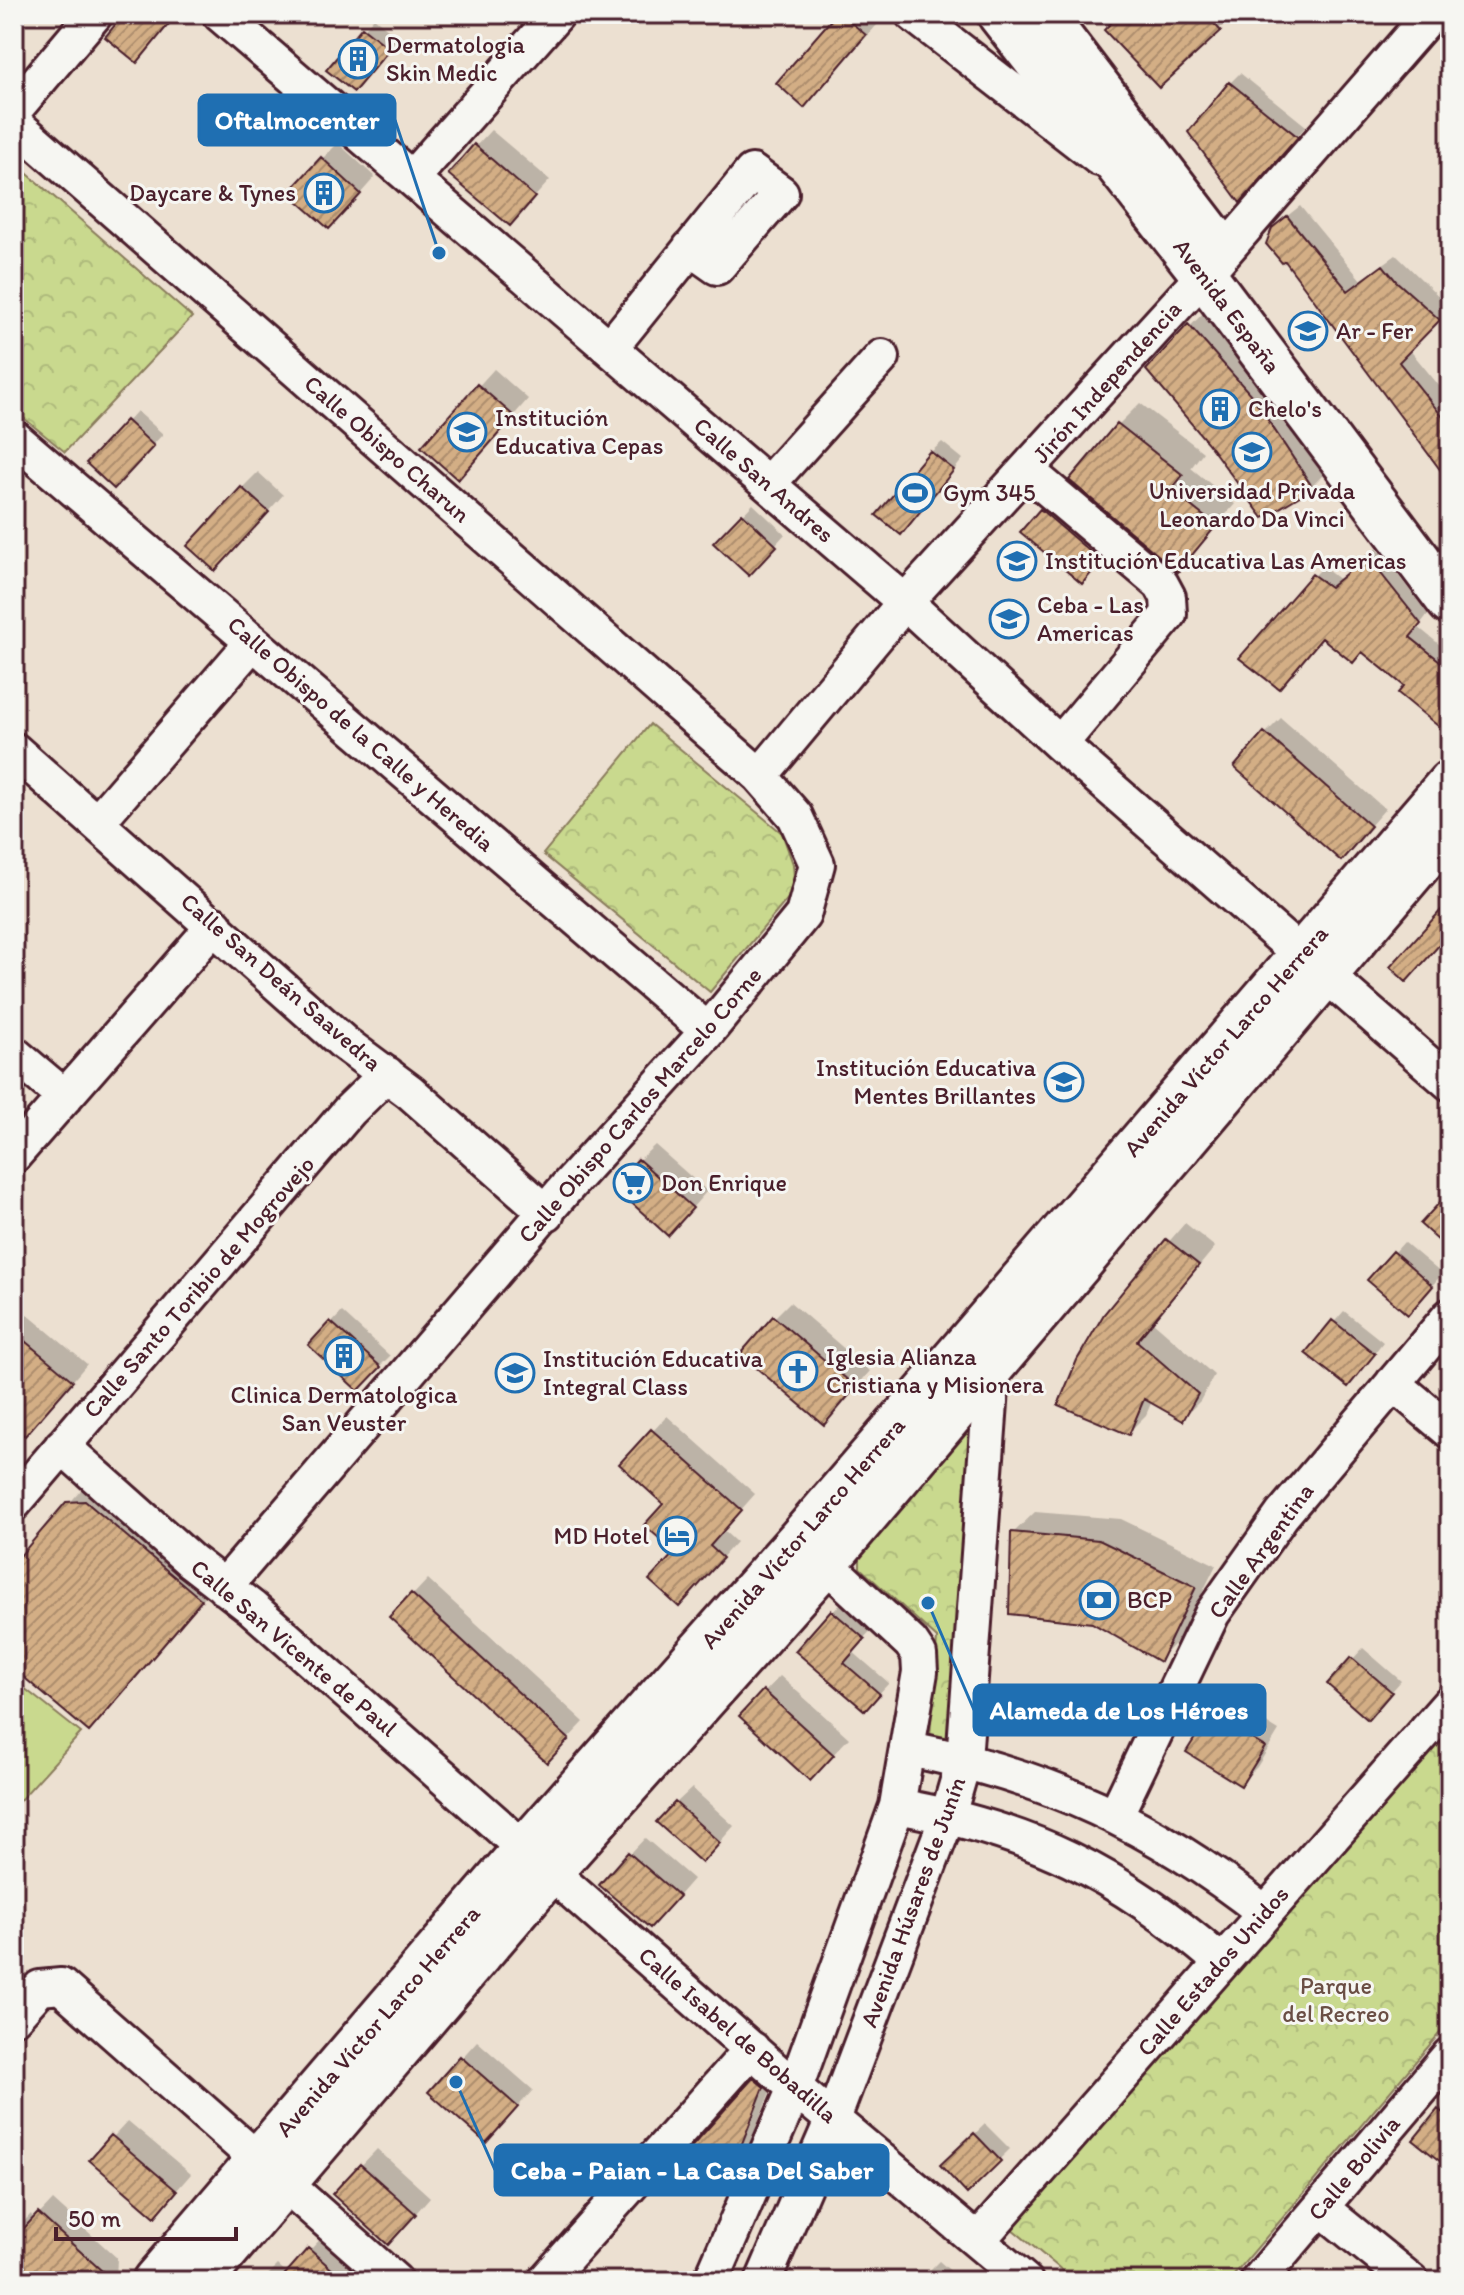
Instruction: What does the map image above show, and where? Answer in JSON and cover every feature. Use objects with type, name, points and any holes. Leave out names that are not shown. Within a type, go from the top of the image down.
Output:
[{"type":"main road","name":"Avenida España","points":[[1000,14],[1128,180],[1214,263],[1450,558]]},
{"type":"main road","name":"Avenida España","points":[[1042,14],[1450,602]]},
{"type":"main road","name":"Avenida Víctor Larco Herrera","points":[[812,1552],[993,1361],[1313,964],[1450,783]]},
{"type":"main road","name":"Avenida Víctor Larco Herrera","points":[[155,2281],[272,2170],[539,1859],[812,1552],[1313,964],[1450,828]]},
{"type":"main road","name":"Avenida Víctor Larco Herrera","points":[[200,2281],[272,2170]]},
{"type":"street","points":[[14,110],[95,14]]},
{"type":"street","name":"Calle San Andres","points":[[220,14],[905,602],[1060,744],[1450,1083]]},
{"type":"street","points":[[413,177],[557,14]]},
{"type":"street","points":[[913,14],[1128,180]]},
{"type":"street","name":"Jirón Independencia","points":[[905,602],[1214,263],[1431,14]]},
{"type":"street","name":"Calle Obispo Charun","points":[[14,123],[760,776]]},
{"type":"street","points":[[610,348],[690,248]]},
{"type":"street","points":[[768,484],[882,357]]},
{"type":"street","name":"Calle Obispo de la Calle y Heredia","points":[[14,438],[708,1031]]},
{"type":"street","points":[[1026,470],[1161,584],[1168,597],[1169,614],[1060,744]]},
{"type":"street","points":[[760,776],[905,602]]},
{"type":"street","points":[[97,822],[253,642]]},
{"type":"street","name":"Calle San Deán Saavedra","points":[[14,750],[215,925],[344,1043],[387,1074],[547,1213]]},
{"type":"street","name":"Calle Obispo Carlos Marcelo Corne","points":[[224,1587],[708,1031],[803,915],[817,864],[795,816],[760,776]]},
{"type":"street","points":[[14,1155],[215,925]]},
{"type":"street","points":[[14,1054],[65,1097]]},
{"type":"street","name":"Calle Santo Toribio de Mogrovejo","points":[[14,1503],[340,1122],[387,1074]]},
{"type":"street","name":"Calle Argentina","points":[[1116,1814],[1212,1614],[1282,1515],[1450,1316]]},
{"type":"street","name":"Avenida Húsares de Junín","points":[[763,2281],[833,2119],[948,1815],[964,1760],[993,1361]]},
{"type":"street","points":[[1393,1383],[1450,1431]]},
{"type":"street","name":"Calle San Vicente de Paul","points":[[62,1446],[539,1859]]},
{"type":"street","name":"Avenida Húsares de Junín","points":[[711,2281],[795,2088],[897,1806],[920,1672],[919,1655],[911,1643],[812,1552]]},
{"type":"street","name":"Calle Estados Unidos","points":[[978,2240],[1220,1961],[1449,1708]]},
{"type":"street","points":[[909,1749],[964,1760],[1041,1782],[1116,1814],[1193,1858],[1264,1912]]},
{"type":"street","points":[[897,1806],[948,1815],[1009,1832],[1067,1855],[1122,1885],[1173,1920],[1220,1961]]},
{"type":"street","name":"Calle Isabel de Bobadilla","points":[[539,1859],[795,2088],[1025,2281]]},
{"type":"street","points":[[14,2017],[40,1988],[61,1986],[395,2281]]},
{"type":"street","points":[[545,2281],[752,2049]]},
{"type":"street","name":"Calle Bolivia","points":[[1258,2281],[1450,2055]]},
{"type":"street","points":[[1321,2208],[1411,2281]]},
{"type":"green space","points":[[14,162],[192,317],[65,452],[14,410]]},
{"type":"green space","points":[[650,724],[782,833],[793,864],[795,890],[710,992],[543,854]]},
{"type":"green space","points":[[962,1432],[969,1432],[970,1439],[947,1741],[930,1737],[937,1638],[860,1568],[860,1554]]},
{"type":"green space","points":[[14,1680],[81,1733],[14,1807]]},
{"type":"green space","name":"Parque del Recreo","points":[[1431,1732],[1450,1750],[1450,2021],[1229,2281],[1075,2281],[1011,2228]]},
{"type":"building","points":[[124,14],[177,14],[137,63],[105,37]]},
{"type":"building","points":[[836,14],[841,14],[866,35],[804,108],[776,83]]},
{"type":"building","points":[[1120,14],[1166,14],[1173,21],[1181,14],[1205,14],[1221,31],[1159,88],[1104,30]]},
{"type":"building","name":"Dermatologia Skin Medic","points":[[362,27],[390,49],[354,92],[326,70]]},
{"type":"building","points":[[1229,82],[1298,137],[1240,203],[1188,132]]},
{"type":"building","points":[[474,144],[535,197],[510,226],[448,174]]},
{"type":"building","name":"Daycare & Tynes","points":[[321,157],[361,194],[329,229],[288,193]]},
{"type":"building","points":[[1287,216],[1348,291],[1383,265],[1396,281],[1440,320],[1399,362],[1450,426],[1450,483],[1285,261],[1282,263],[1266,244],[1272,228]]},
{"type":"building","points":[[1188,324],[1252,396],[1313,488],[1263,518],[1207,442],[1146,370]]},
{"type":"building","name":"Institución Educativa Cepas","points":[[477,384],[514,416],[458,480],[421,447]]},
{"type":"building","points":[[126,420],[154,446],[114,489],[86,463]]},
{"type":"building","points":[[1117,423],[1183,475],[1171,490],[1216,526],[1178,572],[1069,480]]},
{"type":"building","name":"Gym 345","points":[[930,451],[954,470],[901,535],[876,515]]},
{"type":"building","points":[[241,487],[269,512],[215,571],[187,546]]},
{"type":"building","points":[[1040,509],[1101,561],[1082,584],[1020,532]]},
{"type":"building","points":[[742,513],[777,546],[749,576],[713,543]]},
{"type":"building","points":[[1367,556],[1421,624],[1410,637],[1450,669],[1450,736],[1398,693],[1404,686],[1362,652],[1353,663],[1322,638],[1279,689],[1239,658],[1312,574],[1330,587]]},
{"type":"building","points":[[1264,732],[1371,826],[1341,861],[1234,767]]},
{"type":"building","points":[[1450,900],[1450,933],[1406,982],[1390,967]]},
{"type":"building","points":[[638,1159],[693,1208],[668,1236],[613,1186]]},
{"type":"building","points":[[1450,1191],[1450,1251],[1420,1224]]},
{"type":"building","points":[[1166,1239],[1199,1265],[1137,1341],[1198,1394],[1183,1421],[1144,1399],[1129,1435],[1058,1405],[1077,1360],[1104,1314]]},
{"type":"building","points":[[1393,1251],[1433,1286],[1408,1315],[1367,1280]]},
{"type":"building","name":"Iglesia Alianza Cristiana y Misionera","points":[[773,1316],[856,1387],[824,1425],[740,1354]]},
{"type":"building","points":[[1332,1320],[1375,1354],[1348,1387],[1305,1353]]},
{"type":"building","name":"Clinica Dermatologica San Veuster","points":[[330,1321],[381,1367],[358,1391],[308,1345]]},
{"type":"building","points":[[14,1332],[73,1381],[25,1436],[14,1427]]},
{"type":"building","points":[[651,1429],[742,1510],[710,1546],[723,1558],[679,1607],[649,1580],[675,1552],[644,1525],[663,1504],[619,1464]]},
{"type":"building","points":[[85,1501],[202,1600],[89,1732],[14,1669],[14,1563],[66,1502]]},
{"type":"building","name":"BCP","points":[[1011,1532],[1099,1540],[1196,1587],[1160,1662],[1092,1623],[1009,1614]]},
{"type":"building","points":[[411,1593],[569,1739],[547,1763],[389,1617]]},
{"type":"building","points":[[831,1610],[865,1639],[844,1663],[880,1694],[865,1711],[795,1651]]},
{"type":"building","points":[[1351,1657],[1392,1692],[1368,1720],[1327,1684]]},
{"type":"building","points":[[763,1690],[834,1755],[810,1781],[739,1716]]},
{"type":"building","points":[[1210,1714],[1265,1747],[1241,1786],[1186,1752]]},
{"type":"building","points":[[675,1802],[720,1843],[702,1863],[656,1822]]},
{"type":"building","points":[[628,1852],[679,1896],[650,1928],[599,1885]]},
{"type":"building","points":[[460,2056],[518,2107],[486,2143],[428,2092]]},
{"type":"building","points":[[753,2078],[764,2087],[725,2187],[686,2153]]},
{"type":"building","points":[[1438,2109],[1450,2119],[1450,2169],[1413,2140]]},
{"type":"building","points":[[974,2133],[1001,2161],[967,2194],[940,2165]]},
{"type":"building","points":[[111,2135],[177,2191],[155,2217],[89,2160]]},
{"type":"building","points":[[360,2164],[416,2214],[388,2245],[332,2194]]},
{"type":"building","points":[[38,2213],[113,2281],[14,2281],[14,2239]]},
{"type":"building","points":[[308,2248],[345,2281],[279,2281]]},
{"type":"place","name":"Dermatologia Skin Medic","points":[[358,59]]},
{"type":"place","name":"Daycare & Tynes","points":[[324,193]]},
{"type":"place","name":"Oftalmocenter","points":[[439,253]]},
{"type":"place","name":"Ar - Fer","points":[[1308,331]]},
{"type":"place","name":"Chelo's","points":[[1220,409]]},
{"type":"place","name":"Institución Educativa Cepas","points":[[467,432]]},
{"type":"place","name":"Universidad Privada Leonardo Da Vinci","points":[[1252,452]]},
{"type":"place","name":"Gym 345","points":[[915,493]]},
{"type":"place","name":"Institución Educativa Las Americas","points":[[1017,561]]},
{"type":"place","name":"Ceba - Las Americas","points":[[1009,619]]},
{"type":"place","name":"Institución Educativa Mentes Brillantes","points":[[1064,1082]]},
{"type":"place","name":"Don Enrique","points":[[633,1183]]},
{"type":"place","name":"Clinica Dermatologica San Veuster","points":[[344,1356]]},
{"type":"place","name":"Iglesia Alianza Cristiana y Misionera","points":[[798,1371]]},
{"type":"place","name":"Institución Educativa Integral Class","points":[[515,1373]]},
{"type":"place","name":"MD Hotel","points":[[677,1536]]},
{"type":"place","name":"BCP","points":[[1099,1600]]},
{"type":"place","name":"Alameda de Los Héroes","points":[[928,1603]]},
{"type":"place","name":"Ceba - Paian - La Casa Del Saber","points":[[456,2082]]}]
